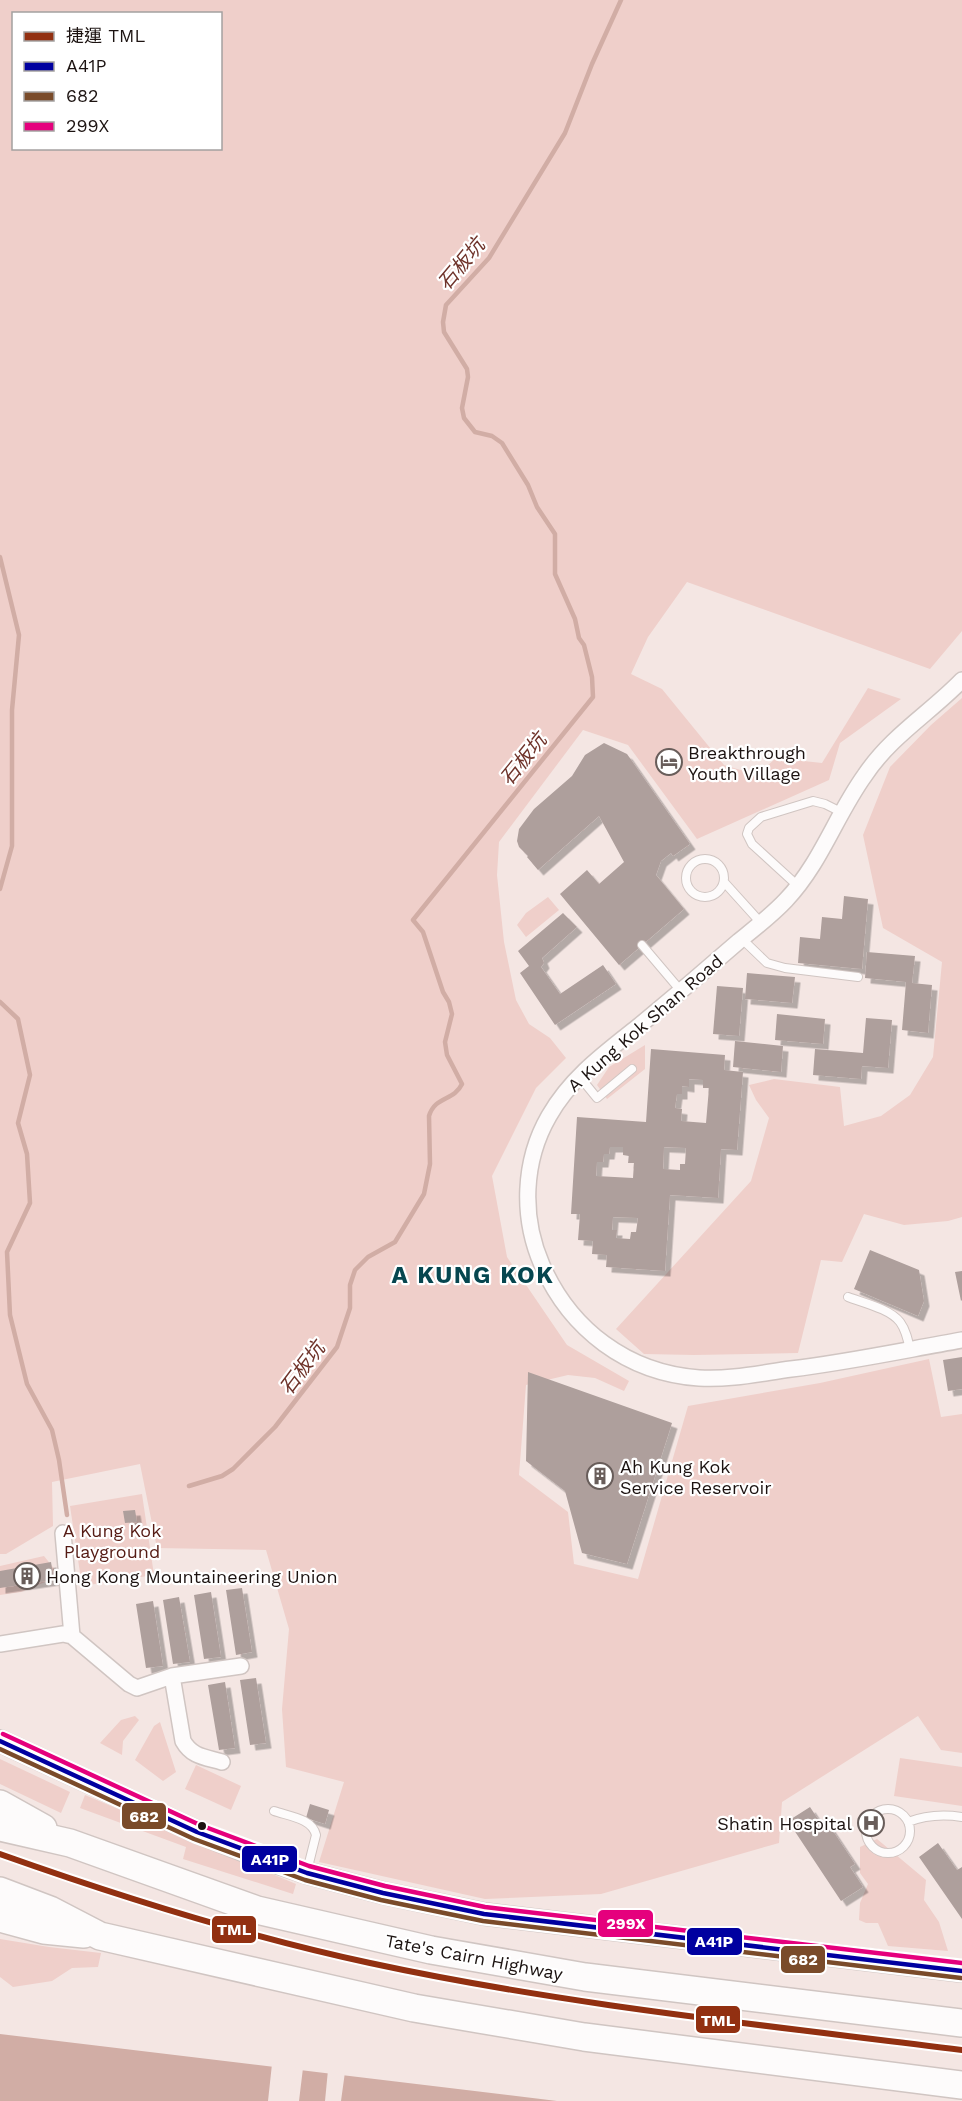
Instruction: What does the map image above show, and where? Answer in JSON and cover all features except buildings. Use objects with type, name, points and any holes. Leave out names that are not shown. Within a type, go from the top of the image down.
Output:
[{"type":"highway","points":[[0,1804],[70,1843]]},
{"type":"highway","name":"Tate's Cairn Highway","points":[[0,1827],[70,1843],[257,1910],[431,1950],[585,1977],[962,2023]]},
{"type":"highway","points":[[0,1891],[50,1910],[100,1936]]},
{"type":"highway","points":[[0,1918],[44,1930],[100,1936],[364,1998],[481,2021],[584,2037],[962,2085]]},
{"type":"main road","points":[[0,1741],[197,1832],[307,1873],[393,1896],[484,1914],[962,1971]]},
{"type":"street","name":"A Kung Kok Shan Road","points":[[962,680],[907,727],[881,753],[862,778],[823,849],[786,901],[579,1076],[561,1096],[538,1138],[530,1166],[527,1197],[536,1251],[564,1305],[583,1328],[606,1345],[631,1360],[663,1371],[699,1378],[734,1377],[820,1366],[962,1340]]},
{"type":"street","points":[[63,1533],[72,1636]]},
{"type":"street","points":[[0,1644],[63,1634],[72,1636],[129,1684],[138,1688],[172,1676],[241,1666]]},
{"type":"street","points":[[172,1676],[183,1741],[188,1750],[222,1762]]},
{"type":"lane","points":[[798,886],[752,844],[747,834],[749,828],[761,817],[813,801],[843,813]]},
{"type":"lane","points":[[724,882],[717,893],[705,897],[693,892],[686,875],[697,861],[709,859],[719,866],[724,882],[761,923]]},
{"type":"lane","points":[[742,939],[767,963],[785,968],[858,977]]},
{"type":"lane","points":[[642,945],[681,992]]},
{"type":"lane","points":[[579,1076],[597,1098],[632,1069]]},
{"type":"lane","points":[[848,1297],[891,1314],[900,1322],[906,1333],[910,1350]]},
{"type":"lane","points":[[881,1810],[896,1810],[908,1822],[909,1838],[901,1849],[895,1852],[880,1852],[873,1848],[865,1833],[869,1819],[881,1810]]},
{"type":"lane","points":[[274,1811],[309,1823],[315,1829],[316,1835],[307,1873]]},
{"type":"lane","points":[[908,1822],[941,1815],[962,1817]]},
{"type":"green space","points":[[0,0],[962,0],[962,631],[930,669],[687,582],[648,637],[631,674],[662,689],[724,765],[757,775],[776,758],[822,763],[868,688],[901,699],[840,743],[829,780],[697,839],[628,745],[583,730],[499,842],[497,875],[504,942],[516,1000],[529,1024],[550,1038],[566,1058],[536,1088],[492,1176],[507,1257],[567,1345],[629,1381],[624,1391],[595,1378],[568,1375],[526,1385],[519,1475],[568,1512],[574,1564],[638,1579],[688,1406],[820,1383],[929,1359],[941,1417],[962,1414],[962,1753],[941,1750],[918,1716],[782,1802],[779,1843],[601,1894],[485,1899],[319,1862],[344,1782],[286,1767],[282,1709],[289,1629],[266,1550],[157,1548],[140,1464],[52,1482],[53,1526],[6,1554],[0,1554]]},
{"type":"green space","points":[[962,698],[962,1217],[948,1221],[904,1225],[864,1214],[842,1262],[821,1260],[798,1353],[644,1354],[616,1329],[751,1181],[769,1118],[749,1085],[774,1079],[840,1087],[844,1126],[881,1116],[910,1095],[933,1057],[942,962],[883,928],[863,835],[890,767],[931,725]]},
{"type":"green space","points":[[548,897],[559,910],[526,937],[517,925],[526,913]]},
{"type":"green space","points":[[645,1045],[645,1069],[607,1099],[597,1085],[609,1067]]},
{"type":"green space","name":"A Kung Kok Playground","points":[[142,1494],[154,1575],[82,1586],[70,1506]]},
{"type":"green space","name":"Hong Kong Mountaineering Union","points":[[44,1556],[60,1576],[21,1592],[0,1595],[0,1566]]},
{"type":"green space","points":[[135,1716],[139,1720],[123,1741],[122,1755],[100,1743],[121,1720]]},
{"type":"green space","points":[[160,1722],[176,1772],[163,1781],[135,1760],[154,1726]]},
{"type":"green space","points":[[900,1758],[962,1767],[962,1806],[894,1796]]},
{"type":"green space","points":[[0,1759],[70,1792],[61,1813],[0,1784]]},
{"type":"green space","points":[[196,1765],[241,1786],[231,1810],[185,1789]]},
{"type":"green space","points":[[85,1795],[296,1884],[293,1894],[183,1859],[186,1847],[80,1808]]},
{"type":"green space","points":[[877,1839],[926,1880],[924,1900],[939,1922],[948,1951],[888,1946],[878,1923],[866,1923],[859,1920],[860,1903],[868,1884],[860,1873],[860,1847]]},
{"type":"green space","points":[[0,1939],[101,1953],[98,1967],[72,1968],[52,1981],[13,1987],[0,1977]]},
{"type":"shaded area","points":[[0,2034],[557,2101],[0,2101]]},
{"type":"pier","points":[[272,2064],[303,2068],[299,2101],[268,2101]]},
{"type":"pier","points":[[328,2070],[345,2072],[341,2101],[325,2101]]},
{"type":"waterway","name":"石板坑","points":[[189,1486],[222,1476],[233,1469],[275,1427],[337,1347],[350,1308],[350,1285],[355,1270],[368,1257],[395,1242],[424,1194],[430,1164],[429,1116],[436,1105],[459,1089],[462,1084],[447,1055],[445,1042],[452,1014],[449,1002],[443,992],[423,932],[413,920],[593,697],[592,677],[584,645],[579,638],[575,619],[555,574],[555,534],[537,507],[528,485],[502,443],[492,436],[475,432],[464,418],[462,408],[468,377],[467,369],[444,332],[443,322],[446,305],[489,258],[565,133],[592,64],[621,0]]},
{"type":"waterway","points":[[0,557],[19,635],[12,710],[12,846],[0,889]]},
{"type":"waterway","points":[[0,1002],[18,1019],[30,1075],[18,1123],[27,1154],[30,1203],[7,1252],[10,1315],[27,1384],[52,1430],[67,1515]]},
{"type":"metro line","name":"TML","points":[[0,1854],[91,1885],[276,1941],[443,1978],[739,2023],[962,2050]]},
{"type":"transit line","name":"299X","points":[[3,1734],[200,1825],[309,1866],[385,1886],[485,1907],[962,1963]]},
{"type":"transit line","name":"A41P","points":[[0,1741],[197,1832],[307,1873],[383,1893],[484,1914],[962,1971]]},
{"type":"transit line","name":"682","points":[[0,1749],[194,1839],[305,1880],[381,1900],[483,1921],[961,1978]]},
{"type":"place","name":"Breakthrough Youth Village","points":[[669,762]]},
{"type":"place","name":"Ah Kung Kok Service Reservoir","points":[[600,1476]]},
{"type":"place","name":"Hong Kong Mountaineering Union","points":[[27,1576]]},
{"type":"place","name":"Shatin Hospital","points":[[871,1823]]},
{"type":"district","name":"A KUNG KOK","points":[[473,1275]]}]
